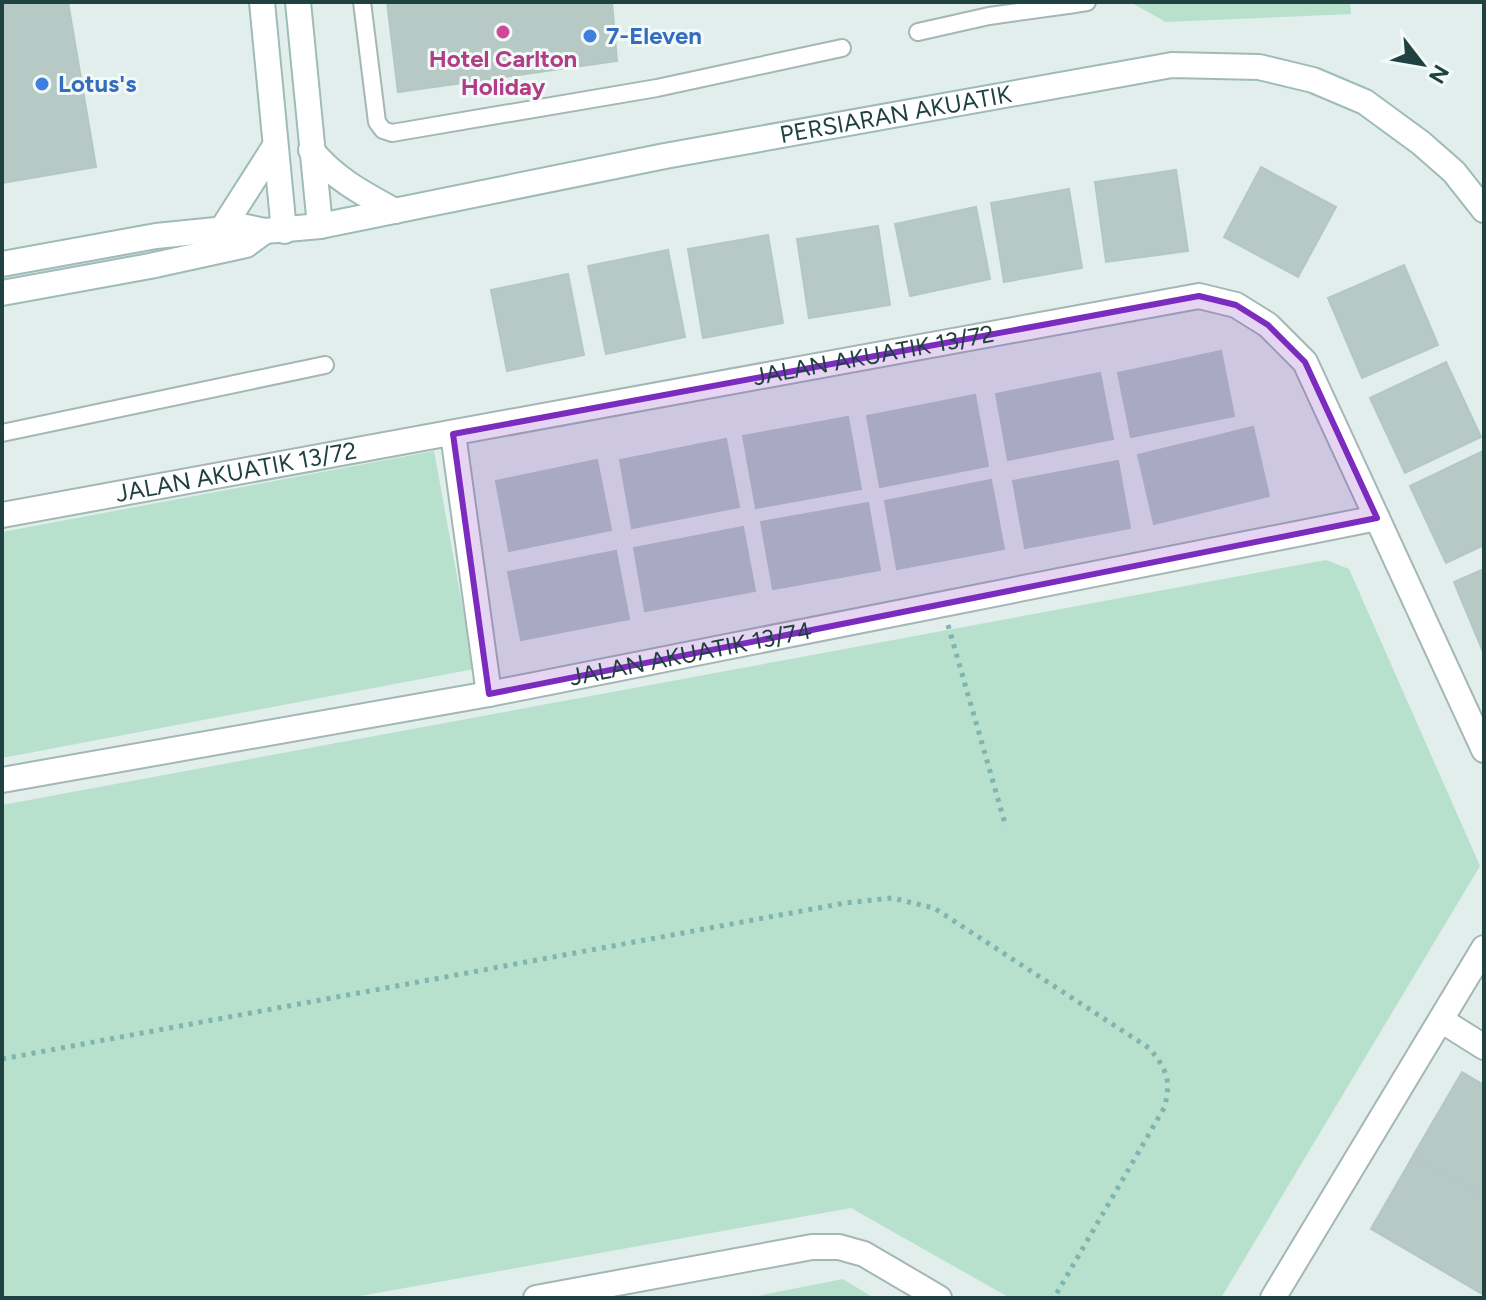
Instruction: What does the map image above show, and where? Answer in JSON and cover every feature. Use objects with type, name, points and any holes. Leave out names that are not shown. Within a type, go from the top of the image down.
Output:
[{"type":"street","points":[[262,2],[275,146],[274,231]]},
{"type":"street","points":[[298,2],[320,226]]},
{"type":"street","name":"PERSIARAN AKUATIK","points":[[2,264],[156,236],[246,227],[274,231],[320,226],[665,156],[1172,65],[1259,67],[1313,80],[1365,102],[1454,172],[1484,210]]},
{"type":"street","points":[[222,229],[275,146]]},
{"type":"street","points":[[311,150],[344,184],[395,211]]},
{"type":"street","name":"PERSIARAN AKUATIK","points":[[2,293],[246,245],[274,231]]},
{"type":"street","name":"JALAN AKUATIK 13/72","points":[[2,515],[1199,296],[1236,305],[1268,325],[1305,362],[1484,750]]},
{"type":"street","points":[[453,434],[489,694]]},
{"type":"street","name":"JALAN AKUATIK 13/74","points":[[2,780],[489,694],[1377,518]]},
{"type":"street","points":[[1273,1298],[1484,948]]},
{"type":"street","points":[[1441,1020],[1484,1047]]},
{"type":"street","points":[[536,1298],[812,1247],[839,1247],[864,1254],[939,1298]]},
{"type":"lane","points":[[362,2],[377,122],[383,130],[392,133],[657,88],[842,48]]},
{"type":"lane","points":[[918,32],[989,16],[1087,2]]},
{"type":"lane","points":[[2,433],[325,365]]},
{"type":"path","points":[[943,605],[1006,827]]},
{"type":"path","points":[[2,1059],[845,903],[892,898],[934,908],[1149,1048],[1163,1065],[1170,1090],[1164,1108],[1054,1298]]},
{"type":"highlighted area","points":[[1199,296],[1236,305],[1268,325],[1305,362],[1377,518],[943,605],[489,694],[453,434]]},
{"type":"green space","points":[[1130,2],[1350,2],[1351,14],[1166,22]]},
{"type":"green space","points":[[434,451],[474,669],[2,758],[2,532]]},
{"type":"green space","points":[[1326,560],[1349,569],[1480,866],[1221,1298],[1010,1298],[851,1208],[349,1298],[2,1298],[2,805]]},
{"type":"green space","points":[[843,1279],[874,1298],[747,1298]]},
{"type":"building","name":"Lotus's","points":[[2,2],[68,2],[96,167],[2,183]]},
{"type":"building","name":"Hotel Carlton Holiday","points":[[387,2],[612,2],[617,61],[398,92]]},
{"type":"building","points":[[1261,167],[1336,207],[1298,277],[1224,237]]},
{"type":"building","points":[[1176,170],[1188,251],[1106,262],[1095,182]]},
{"type":"building","points":[[1069,189],[1082,268],[1004,282],[991,203]]},
{"type":"building","points":[[976,207],[990,279],[910,296],[895,224]]},
{"type":"building","points":[[878,226],[890,305],[809,318],[797,239]]},
{"type":"building","points":[[768,235],[783,323],[703,338],[688,249]]},
{"type":"building","points":[[668,250],[685,337],[606,354],[588,266]]},
{"type":"building","points":[[1404,265],[1438,345],[1362,378],[1328,298]]},
{"type":"building","points":[[568,274],[584,355],[507,371],[491,290]]},
{"type":"building","points":[[1221,351],[1234,416],[1131,437],[1118,373]]},
{"type":"building","points":[[1446,362],[1481,437],[1405,473],[1370,398]]},
{"type":"building","points":[[1100,373],[1113,439],[1008,460],[996,394]]},
{"type":"building","points":[[975,395],[988,466],[880,487],[867,416]]},
{"type":"building","points":[[848,417],[861,489],[756,508],[743,436]]},
{"type":"building","points":[[1253,427],[1269,496],[1154,524],[1138,455]]},
{"type":"building","points":[[726,439],[739,507],[632,528],[620,460]]},
{"type":"building","points":[[1483,451],[1484,545],[1446,563],[1410,486]]},
{"type":"building","points":[[597,460],[611,530],[509,551],[496,481]]},
{"type":"building","points":[[1118,461],[1130,528],[1025,548],[1013,481]]},
{"type":"building","points":[[991,480],[1004,549],[897,569],[885,501]]},
{"type":"building","points":[[868,503],[880,570],[773,589],[761,522]]},
{"type":"building","points":[[743,527],[755,591],[645,611],[634,548]]},
{"type":"building","points":[[616,551],[629,619],[521,640],[508,572]]},
{"type":"building","points":[[1484,569],[1484,654],[1454,582]]},
{"type":"building","points":[[1462,1072],[1484,1085],[1484,1197],[1413,1156]]},
{"type":"building","points":[[1413,1156],[1484,1197],[1484,1295],[1371,1229]]},
{"type":"place","name":"Hotel Carlton Holiday","points":[[503,32]]},
{"type":"place","name":"7-Eleven","points":[[590,36]]},
{"type":"place","name":"Lotus's","points":[[42,84]]}]
